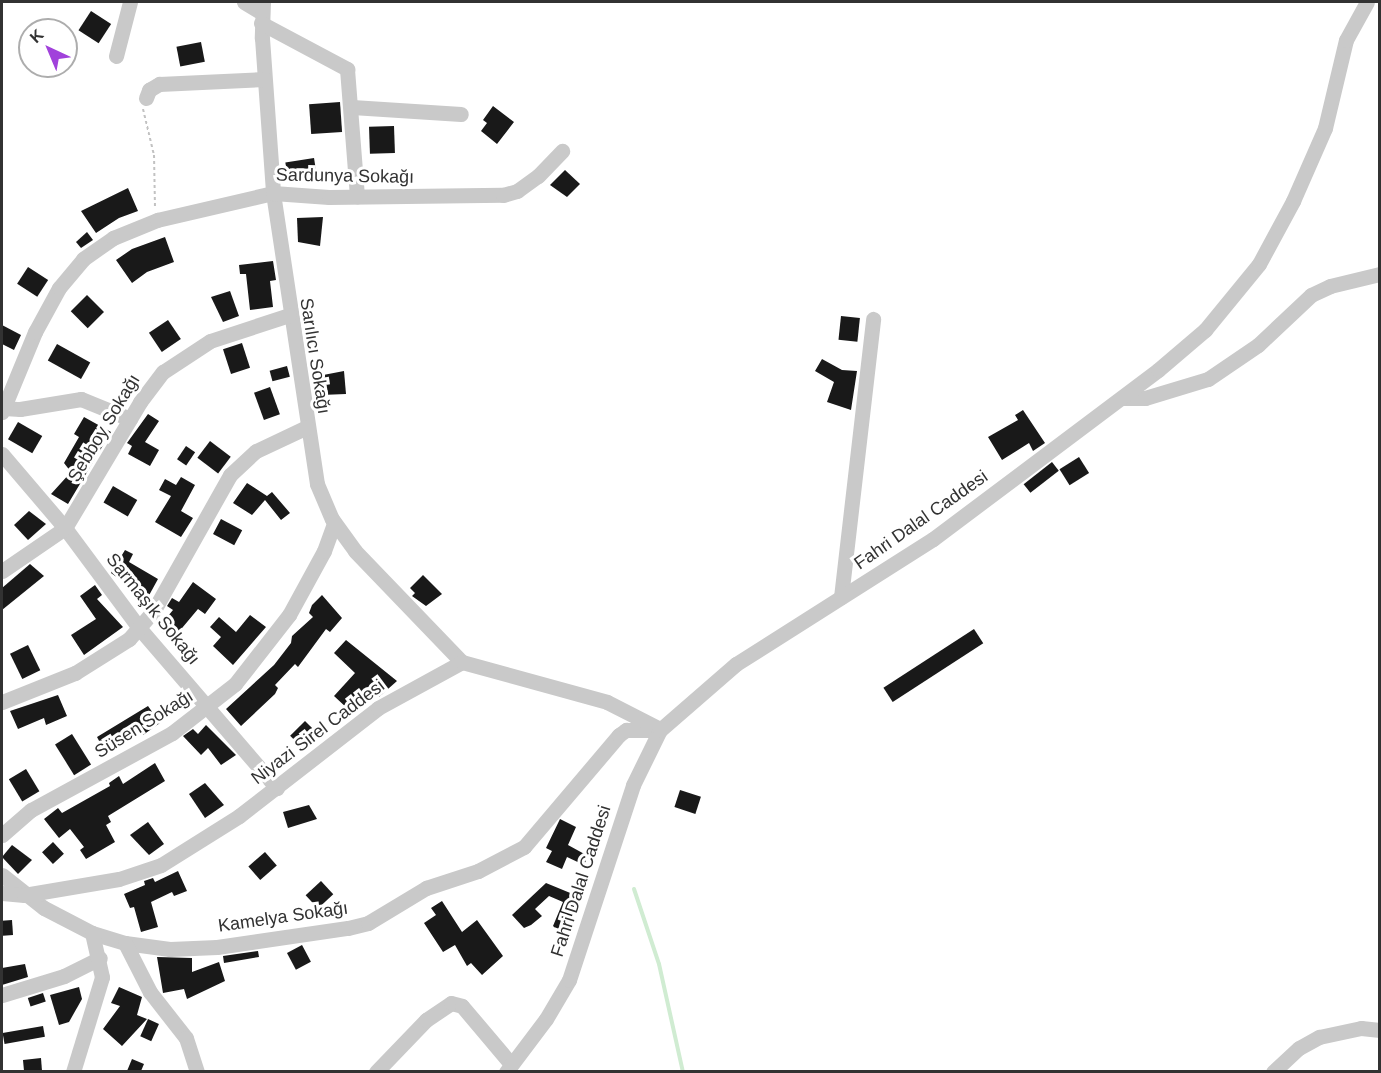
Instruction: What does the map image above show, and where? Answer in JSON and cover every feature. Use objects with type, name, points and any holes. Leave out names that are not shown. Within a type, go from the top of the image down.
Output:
[{"type":"street","points":[[116,56],[130,2]]},
{"type":"street","points":[[244,2],[341,64],[351,77],[357,197]]},
{"type":"street","name":"Fahri Dalal Caddesi","points":[[509,1068],[546,1019],[569,980],[633,785],[660,730],[736,664],[933,539],[1122,398],[1205,330],[1259,264],[1293,201],[1325,128],[1347,40],[1367,2]]},
{"type":"street","name":"Sarılıcı Sokağı","points":[[262,13],[264,79],[273,193],[289,315],[317,484],[334,523],[375,573],[462,662]]},
{"type":"street","points":[[146,98],[149,90],[159,84],[264,79]]},
{"type":"street","points":[[352,107],[461,114]]},
{"type":"street","name":"Sardunya Sokağı","points":[[3,410],[35,332],[72,271],[105,243],[157,220],[273,193],[357,197],[503,195],[517,191],[538,176],[561,151]]},
{"type":"street","points":[[1122,398],[1145,398],[1208,379],[1258,345],[1311,295],[1330,286],[1380,274]]},
{"type":"street","name":"Şebboy Sokağı","points":[[2,572],[65,528],[156,379],[184,354],[221,336],[289,315]]},
{"type":"street","points":[[841,597],[873,319]]},
{"type":"street","points":[[3,410],[81,399],[130,419]]},
{"type":"street","points":[[2,702],[94,663],[140,629],[230,475],[256,451],[307,428]]},
{"type":"street","name":"Sarmaşık Sokağı","points":[[2,454],[65,528],[140,629],[277,788]]},
{"type":"street","name":"Süsen Sokağı","points":[[2,835],[31,810],[172,733],[208,707],[252,666],[289,615],[324,551],[334,523]]},
{"type":"street","points":[[462,662],[607,702],[660,730]]},
{"type":"street","name":"Niyazi Sirel Caddesi","points":[[2,893],[24,895],[145,872],[219,830],[277,788],[378,708],[462,662]]},
{"type":"street","name":"Kamelya Sokağı","points":[[2,875],[24,895],[92,933],[124,943],[170,949],[217,947],[368,923],[414,893],[478,871],[524,847],[619,735],[636,729],[660,730]]},
{"type":"street","points":[[73,1071],[99,988],[100,958],[92,933]]},
{"type":"street","points":[[124,943],[146,986],[186,1038],[197,1071]]},
{"type":"street","points":[[2,995],[53,980],[100,958]]},
{"type":"street","points":[[376,1071],[426,1020],[451,1003],[462,1006],[509,1068]]},
{"type":"street","points":[[1273,1071],[1299,1048],[1319,1038],[1361,1028],[1380,1030]]},
{"type":"path","points":[[146,98],[144,118],[154,155],[157,220]]},
{"type":"building","points":[[91,11],[111,24],[99,43],[78,30]]},
{"type":"building","points":[[201,42],[205,62],[180,66],[176,47]]},
{"type":"building","points":[[340,102],[342,132],[311,134],[309,104]]},
{"type":"building","points":[[493,106],[514,122],[497,144],[481,131],[487,123],[483,120]]},
{"type":"building","points":[[394,126],[395,153],[370,154],[369,127]]},
{"type":"building","points":[[314,158],[317,178],[288,182],[285,163]]},
{"type":"building","points":[[565,170],[580,184],[567,197],[550,185]]},
{"type":"building","points":[[128,188],[138,211],[119,218],[96,233],[81,211]]},
{"type":"building","points":[[323,217],[320,246],[298,242],[297,218]]},
{"type":"building","points":[[87,232],[93,240],[81,248],[76,242]]},
{"type":"building","points":[[165,237],[174,262],[147,272],[132,283],[116,260],[132,249]]},
{"type":"building","points":[[273,261],[276,280],[270,281],[273,307],[250,310],[246,274],[240,274],[239,265]]},
{"type":"building","points":[[28,267],[48,280],[37,297],[17,284]]},
{"type":"building","points":[[230,291],[239,316],[223,322],[211,297]]},
{"type":"building","points":[[87,295],[104,312],[88,328],[71,311]]},
{"type":"building","points":[[841,316],[860,318],[857,342],[838,340]]},
{"type":"building","points":[[168,320],[181,339],[162,352],[149,333]]},
{"type":"building","points":[[2,325],[21,335],[14,350],[2,344]]},
{"type":"building","points":[[242,343],[250,368],[231,374],[223,349]]},
{"type":"building","points":[[57,344],[90,362],[81,379],[48,361]]},
{"type":"building","points":[[822,359],[842,370],[857,371],[851,410],[827,402],[834,382],[815,371]]},
{"type":"building","points":[[287,366],[290,377],[272,381],[270,371]]},
{"type":"building","points":[[344,371],[346,394],[321,395],[318,376]]},
{"type":"building","points":[[270,387],[280,414],[264,420],[254,393]]},
{"type":"building","points":[[1023,410],[1045,443],[1033,451],[1029,443],[1002,460],[988,437],[1018,420],[1015,415]]},
{"type":"building","points":[[148,414],[159,421],[145,442],[159,450],[150,466],[128,454],[132,446],[127,443]]},
{"type":"building","points":[[84,417],[111,432],[68,504],[51,494],[71,472],[64,463],[79,437],[74,434]]},
{"type":"building","points":[[18,422],[42,436],[32,453],[8,439]]},
{"type":"building","points":[[210,441],[231,457],[218,473],[197,458]]},
{"type":"building","points":[[186,446],[195,452],[186,465],[177,459]]},
{"type":"building","points":[[1079,457],[1089,473],[1070,485],[1059,469]]},
{"type":"building","points":[[1052,462],[1059,471],[1030,493],[1024,484]]},
{"type":"building","points":[[181,477],[195,485],[181,511],[193,518],[181,537],[155,522],[171,496],[159,490],[165,479],[176,485]]},
{"type":"building","points":[[247,483],[267,496],[272,492],[290,513],[281,520],[265,500],[252,515],[233,503]]},
{"type":"building","points":[[113,486],[137,500],[128,516],[104,502]]},
{"type":"building","points":[[29,511],[46,524],[28,540],[14,525]]},
{"type":"building","points":[[221,519],[242,530],[234,545],[213,534]]},
{"type":"building","points":[[125,550],[133,554],[129,562],[158,579],[147,599],[111,573]]},
{"type":"building","points":[[30,564],[44,576],[2,610],[2,588]]},
{"type":"building","points":[[423,575],[442,594],[426,606],[412,596],[415,593],[410,588]]},
{"type":"building","points":[[193,582],[216,599],[205,614],[198,609],[172,640],[158,628],[173,610],[167,606],[172,598],[179,602]]},
{"type":"building","points":[[95,585],[102,595],[97,599],[123,627],[84,655],[71,635],[96,619],[80,596]]},
{"type":"building","points":[[322,595],[342,618],[330,632],[326,629],[298,667],[295,664],[275,685],[278,688],[275,694],[241,726],[226,709],[274,665],[291,643],[292,636],[313,617],[309,613],[312,605]]},
{"type":"building","points":[[250,615],[266,627],[233,665],[213,646],[221,637],[210,627],[219,617],[236,632]]},
{"type":"building","points":[[974,629],[983,643],[893,702],[883,688]]},
{"type":"building","points":[[346,640],[397,681],[379,697],[369,687],[348,709],[334,696],[355,673],[334,653]]},
{"type":"building","points":[[28,645],[40,670],[22,679],[10,654]]},
{"type":"building","points":[[58,695],[67,716],[46,725],[44,718],[18,729],[10,711]]},
{"type":"building","points":[[148,706],[160,723],[143,735],[139,731],[106,754],[97,737]]},
{"type":"building","points":[[305,721],[320,736],[305,751],[290,736]]},
{"type":"building","points":[[206,725],[236,755],[221,765],[208,748],[201,755],[183,736],[193,729],[198,734]]},
{"type":"building","points":[[72,734],[91,765],[74,775],[55,745]]},
{"type":"building","points":[[155,763],[165,781],[108,816],[111,822],[106,825],[115,842],[86,859],[80,850],[84,847],[70,829],[59,838],[44,819],[58,808],[62,813],[110,786],[109,783],[119,776],[123,784]]},
{"type":"building","points":[[26,769],[39,791],[22,802],[9,779]]},
{"type":"building","points":[[205,783],[224,805],[205,818],[189,794]]},
{"type":"building","points":[[680,790],[701,797],[695,814],[674,807]]},
{"type":"building","points":[[309,805],[317,819],[288,828],[283,812]]},
{"type":"building","points":[[560,819],[576,827],[568,845],[588,856],[584,865],[567,857],[562,869],[546,862],[552,851],[546,848]]},
{"type":"building","points":[[148,822],[164,844],[149,855],[130,835]]},
{"type":"building","points":[[53,842],[64,854],[53,864],[42,852]]},
{"type":"building","points":[[12,845],[32,860],[18,874],[2,857]]},
{"type":"building","points":[[265,852],[277,866],[260,880],[248,866]]},
{"type":"building","points":[[178,871],[187,891],[174,896],[172,892],[151,902],[158,927],[141,932],[134,907],[130,908],[124,894],[145,885],[144,881],[153,878],[155,882]]},
{"type":"building","points":[[321,881],[333,894],[318,908],[306,895]]},
{"type":"building","points":[[546,883],[580,897],[569,923],[560,932],[553,926],[563,902],[549,896],[535,909],[542,916],[531,925],[524,928],[512,915]]},
{"type":"building","points":[[442,901],[462,932],[477,920],[503,956],[482,975],[471,963],[467,966],[455,945],[443,952],[424,923],[436,915],[431,908]]},
{"type":"building","points":[[12,920],[13,935],[3,936],[2,921]]},
{"type":"building","points":[[302,945],[311,962],[296,970],[287,953]]},
{"type":"building","points":[[258,951],[259,957],[224,963],[223,956]]},
{"type":"building","points":[[157,957],[192,958],[192,972],[219,962],[225,981],[187,999],[184,989],[163,993]]},
{"type":"building","points":[[25,964],[28,977],[2,985],[2,968]]},
{"type":"building","points":[[79,987],[82,999],[69,1022],[59,1025],[50,995]]},
{"type":"building","points":[[119,987],[142,997],[137,1015],[147,1019],[122,1046],[103,1029],[120,1006],[111,1003]]},
{"type":"building","points":[[43,993],[46,1002],[31,1007],[28,998]]},
{"type":"building","points":[[148,1019],[159,1024],[151,1041],[140,1036]]},
{"type":"building","points":[[43,1026],[45,1037],[5,1044],[3,1033]]},
{"type":"building","points":[[41,1058],[42,1071],[24,1071],[23,1060]]},
{"type":"building","points":[[132,1059],[144,1064],[141,1071],[127,1071]]},
{"type":"waterway","points":[[634,889],[659,964],[683,1072]]}]
